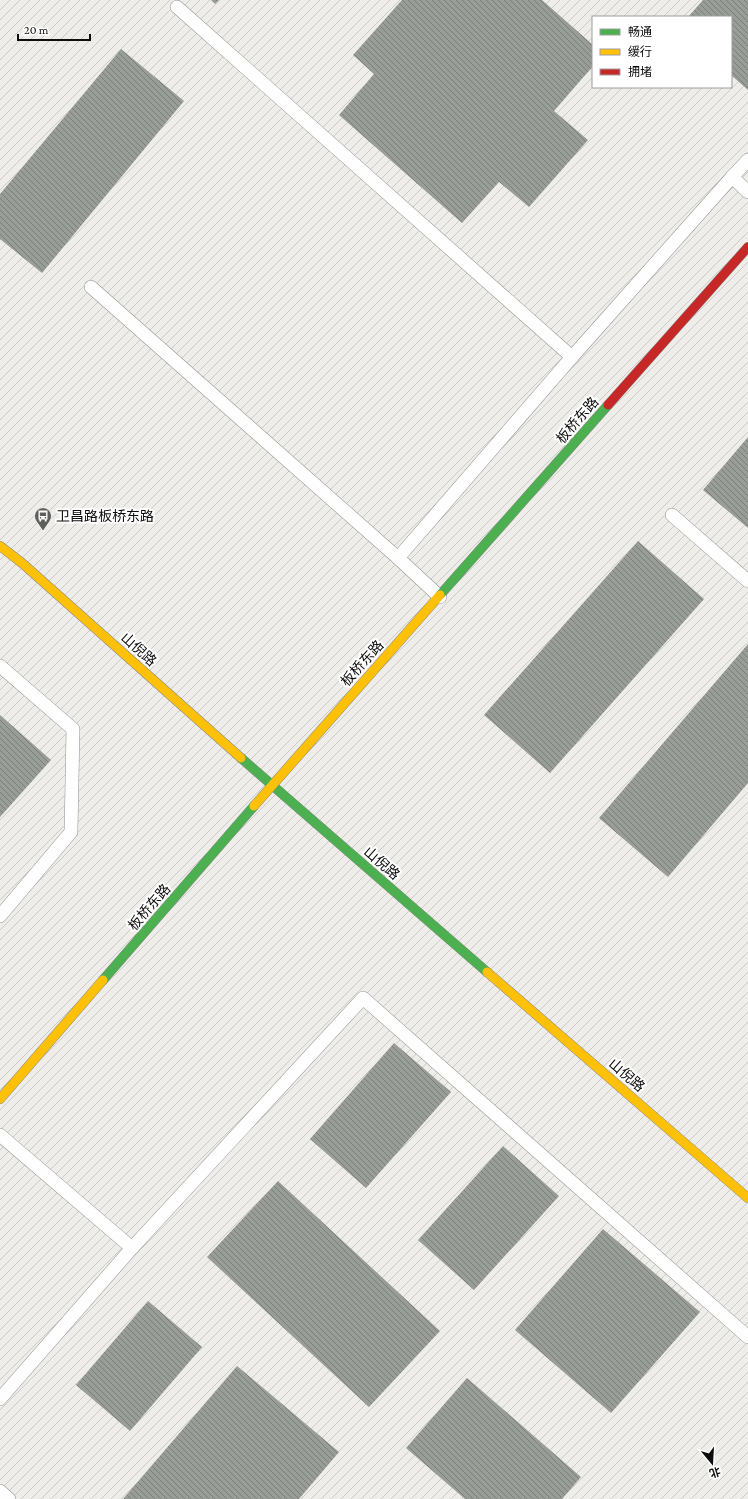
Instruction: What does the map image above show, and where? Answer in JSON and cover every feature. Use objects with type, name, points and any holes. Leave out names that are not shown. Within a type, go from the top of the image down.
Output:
[{"type":"street","name":"板桥东路","points":[[0,1099],[272,786],[748,247]]},
{"type":"street","name":"山倪路","points":[[0,546],[22,563],[272,786],[748,1198]]},
{"type":"lane","points":[[177,7],[572,357]]},
{"type":"lane","points":[[398,558],[572,357],[748,160]]},
{"type":"lane","points":[[732,177],[748,192]]},
{"type":"lane","points":[[91,287],[398,558],[440,597]]},
{"type":"lane","points":[[672,515],[748,581]]},
{"type":"lane","points":[[0,666],[73,730],[71,832],[0,916]]},
{"type":"lane","points":[[0,1399],[132,1248],[363,998],[748,1337]]},
{"type":"lane","points":[[0,1135],[132,1248]]},
{"type":"lane","points":[[0,1491],[9,1499]]},
{"type":"shaded area","points":[[0,0],[748,0],[748,1499],[0,1499]]},
{"type":"building","points":[[211,0],[219,0],[215,4]]},
{"type":"building","points":[[402,0],[542,0],[592,44],[592,67],[554,111],[588,140],[529,207],[499,182],[462,223],[339,115],[374,74],[353,55]]},
{"type":"building","points":[[703,0],[748,0],[748,90],[732,76],[732,16],[689,16]]},
{"type":"building","points":[[121,49],[184,101],[42,273],[0,239],[0,194]]},
{"type":"building","points":[[748,437],[748,528],[703,490]]},
{"type":"building","points":[[638,541],[704,599],[550,773],[484,715]]},
{"type":"building","points":[[748,644],[748,783],[668,877],[599,818]]},
{"type":"building","points":[[0,715],[51,760],[0,817]]},
{"type":"building","points":[[394,1043],[451,1092],[366,1188],[310,1139]]},
{"type":"building","points":[[503,1146],[559,1196],[474,1290],[418,1240]]},
{"type":"building","points":[[278,1181],[440,1331],[369,1407],[207,1257]]},
{"type":"building","points":[[603,1229],[700,1312],[611,1413],[515,1330]]},
{"type":"building","points":[[148,1301],[202,1347],[130,1431],[76,1385]]},
{"type":"building","points":[[237,1366],[339,1452],[299,1499],[123,1499]]},
{"type":"building","points":[[467,1378],[581,1477],[562,1499],[465,1499],[406,1448]]},
{"type":"traffic: fast","points":[[440,595],[608,405]]},
{"type":"traffic: fast","points":[[241,758],[487,972]]},
{"type":"traffic: fast","points":[[103,980],[254,806]]},
{"type":"traffic: slow","points":[[0,546],[22,563],[241,758]]},
{"type":"traffic: slow","points":[[254,806],[440,595]]},
{"type":"traffic: slow","points":[[487,972],[748,1198]]},
{"type":"traffic: slow","points":[[0,1099],[103,980]]},
{"type":"traffic: jam","points":[[608,405],[748,247]]},
{"type":"place","name":"卫昌路板桥东路","points":[[43,531]]}]
